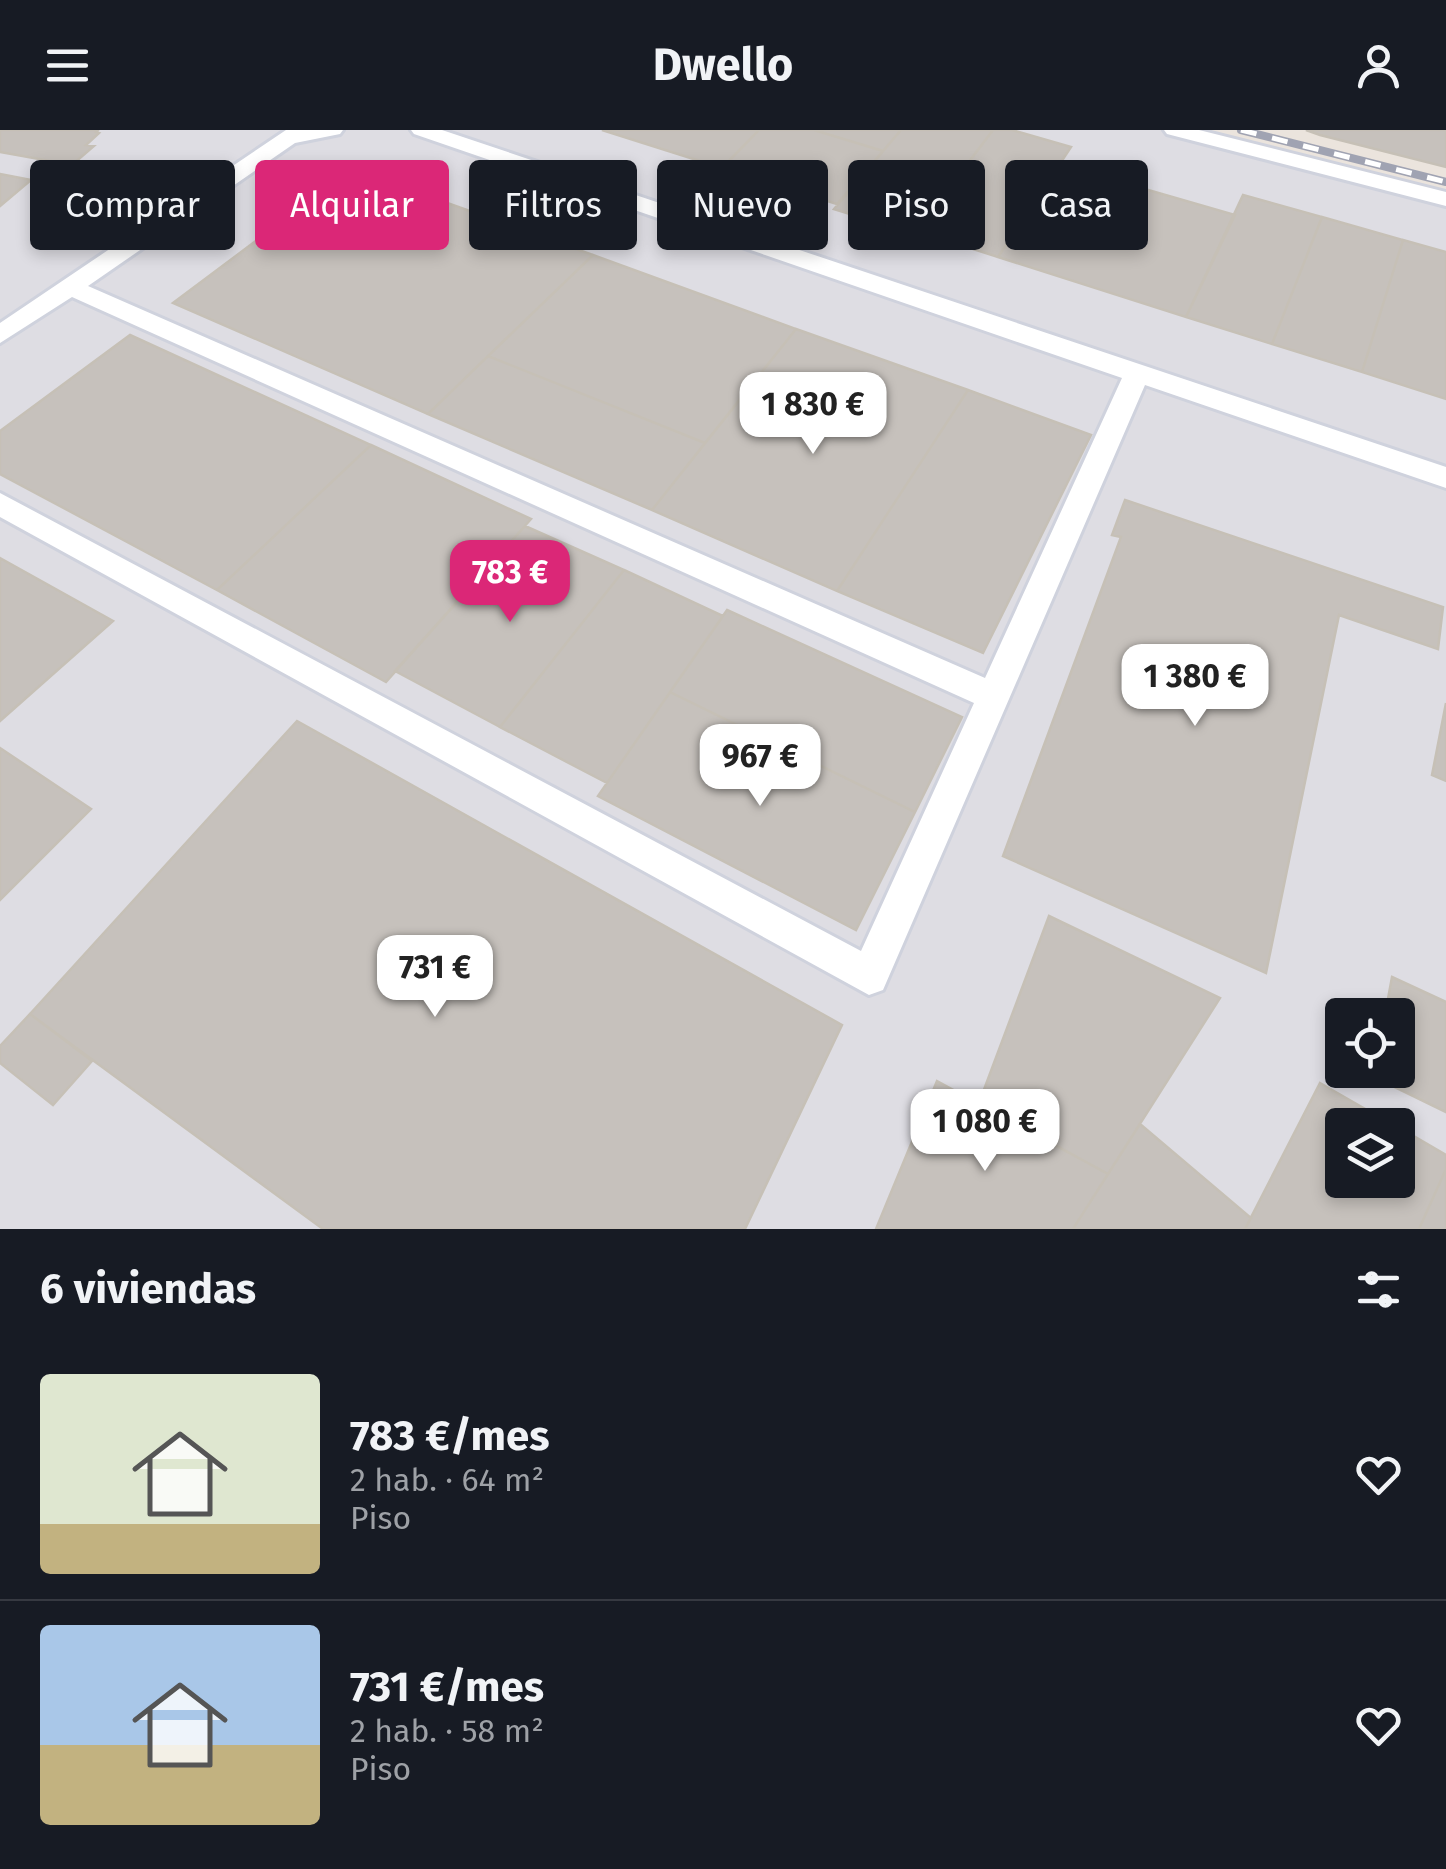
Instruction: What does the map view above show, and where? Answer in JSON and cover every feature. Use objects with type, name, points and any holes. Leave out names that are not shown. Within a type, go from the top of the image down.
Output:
[{"type":"street","points":[[0,336],[294,133],[333,130]]},
{"type":"street","points":[[422,130],[1446,478]]},
{"type":"street","points":[[1174,130],[1446,200]]},
{"type":"street","points":[[70,288],[994,696]]},
{"type":"street","points":[[0,504],[870,976],[1137,373]]},
{"type":"shaded area","points":[[0,130],[1171,130],[1446,198],[1446,1229],[0,1229]]},
{"type":"building","points":[[0,130],[99,133],[86,145],[94,146],[78,160],[44,160],[0,152]]},
{"type":"building","points":[[602,130],[759,130],[730,160],[697,160]]},
{"type":"building","points":[[759,130],[814,130],[883,151],[875,160],[848,160],[848,191],[837,204],[828,201],[828,160],[730,160]]},
{"type":"building","points":[[814,130],[901,130],[883,151]]},
{"type":"building","points":[[901,130],[993,130],[970,160],[876,160]]},
{"type":"building","points":[[993,130],[1012,130],[1071,147],[1062,160],[1005,160],[1005,246],[998,257],[976,250],[985,250],[985,160],[970,160]]},
{"type":"building","points":[[1306,130],[1446,130],[1446,167],[1320,135]]},
{"type":"building","points":[[0,174],[30,180],[30,181],[0,206]]},
{"type":"building","points":[[1148,190],[1235,215],[1186,317],[998,257],[1005,247],[1005,250],[1148,250]]},
{"type":"building","points":[[848,192],[848,213],[834,209]]},
{"type":"building","points":[[1243,195],[1322,217],[1272,344],[1186,317]]},
{"type":"building","points":[[449,204],[469,211],[469,250],[579,250],[593,255],[428,414],[173,303],[255,242],[255,250],[449,250]]},
{"type":"building","points":[[1322,217],[1403,240],[1362,372],[1272,344]]},
{"type":"building","points":[[1403,240],[1446,252],[1446,399],[1362,372]]},
{"type":"building","points":[[593,255],[796,329],[705,443],[488,356]]},
{"type":"building","points":[[796,329],[968,390],[837,591],[652,510]]},
{"type":"building","points":[[130,335],[371,445],[217,590],[0,474],[0,431]]},
{"type":"building","points":[[488,356],[705,443],[652,510],[428,414]]},
{"type":"building","points":[[968,390],[1091,435],[983,653],[837,591]]},
{"type":"building","points":[[371,445],[531,519],[386,682],[217,590]]},
{"type":"building","points":[[1125,500],[1443,607],[1438,649],[1339,615],[1266,973],[1003,856],[1121,537],[1112,535]]},
{"type":"building","points":[[525,526],[624,570],[500,727],[395,671]]},
{"type":"building","points":[[0,558],[113,621],[0,721]]},
{"type":"building","points":[[624,570],[723,616],[607,783],[500,727]]},
{"type":"building","points":[[727,610],[962,717],[915,812],[670,692]]},
{"type":"building","points":[[670,692],[915,812],[856,930],[598,796]]},
{"type":"building","points":[[1446,703],[1446,781],[1432,775]]},
{"type":"building","points":[[297,721],[842,1025],[745,1229],[323,1229],[30,1014]]},
{"type":"building","points":[[0,748],[91,809],[0,900]]},
{"type":"building","points":[[1049,916],[1220,998],[1108,1174],[979,1103]]},
{"type":"building","points":[[1392,977],[1446,1002],[1446,1112],[1397,1088],[1415,1088],[1415,998],[1388,998]]},
{"type":"building","points":[[30,1014],[92,1061],[53,1105],[0,1063],[0,1046]]},
{"type":"building","points":[[937,1081],[1108,1174],[1073,1229],[876,1229]]},
{"type":"building","points":[[1320,1083],[1363,1108],[1325,1108],[1325,1198],[1415,1198],[1415,1137],[1446,1155],[1446,1169],[1419,1229],[1245,1229]]},
{"type":"building","points":[[1140,1124],[1251,1218],[1245,1229],[1073,1229]]},
{"type":"building","points":[[1446,1169],[1446,1229],[1419,1229]]},
{"type":"railway","points":[[1241,130],[1446,182]]}]
